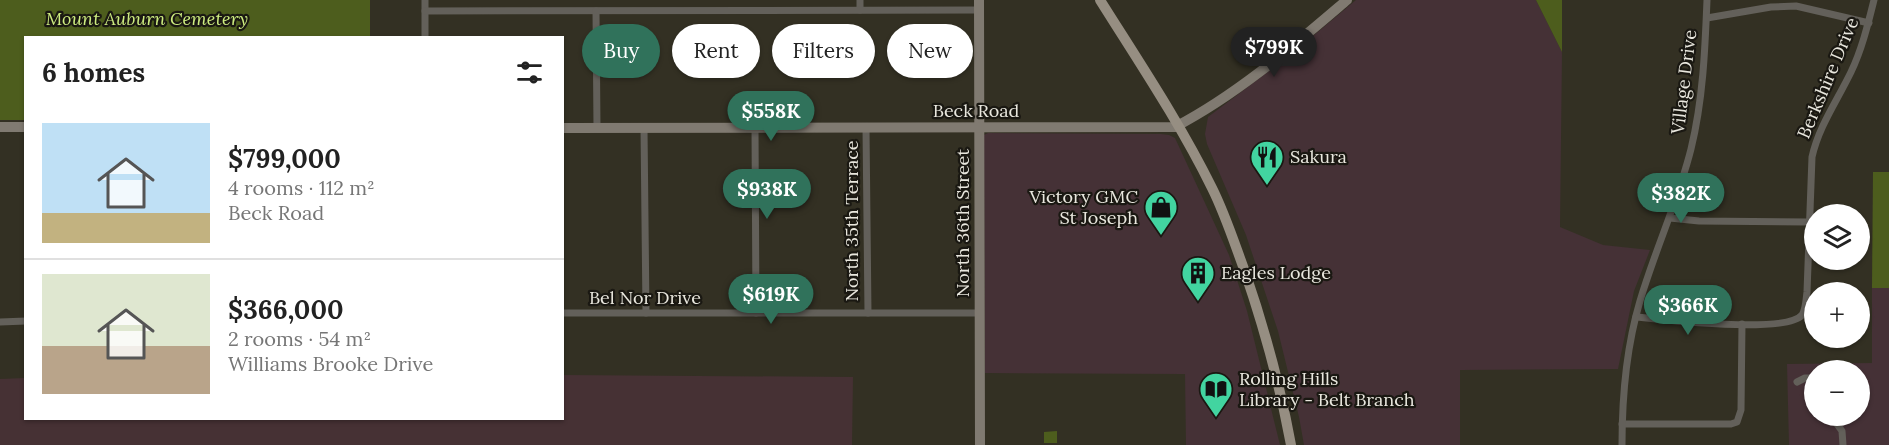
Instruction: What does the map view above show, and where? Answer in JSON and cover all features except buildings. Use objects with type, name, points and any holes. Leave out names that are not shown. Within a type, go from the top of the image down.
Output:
[{"type":"main road","points":[[1100,0],[1179,125],[1213,190],[1236,244],[1254,296],[1279,385],[1291,445]]},
{"type":"street","points":[[425,0],[425,36]]},
{"type":"street","points":[[860,0],[860,10]]},
{"type":"street","name":"Beck Road","points":[[564,128],[1175,127],[1217,103],[1252,78],[1347,0]]},
{"type":"street","name":"Village Drive","points":[[1622,445],[1623,385],[1636,317],[1654,259],[1670,218],[1691,148],[1700,106],[1707,0]]},
{"type":"street","name":"Berkshire Drive","points":[[1809,204],[1812,158],[1817,137],[1851,71],[1869,22],[1874,0]]},
{"type":"street","points":[[425,11],[860,10],[980,5]]},
{"type":"street","name":"North 36th Street","points":[[980,5],[980,445]]},
{"type":"street","points":[[1707,18],[1771,7],[1796,6],[1869,22]]},
{"type":"street","points":[[596,11],[597,128]]},
{"type":"street","points":[[0,127],[24,127]]},
{"type":"street","points":[[644,128],[646,313]]},
{"type":"street","points":[[755,128],[756,313]]},
{"type":"street","name":"North 35th Terrace","points":[[866,128],[868,313]]},
{"type":"street","points":[[1670,218],[1699,221],[1804,222]]},
{"type":"street","name":"Berkshire Drive","points":[[1636,317],[1691,324],[1793,322],[1802,315],[1805,308],[1807,270]]},
{"type":"street","name":"Bel Nor Drive","points":[[564,313],[980,313]]},
{"type":"street","points":[[0,322],[24,321]]},
{"type":"street","points":[[1622,424],[1731,424],[1737,422],[1742,410],[1742,324]]},
{"type":"street","points":[[1797,381],[1804,380]]},
{"type":"street","points":[[1838,426],[1842,431],[1843,445]]},
{"type":"shaded area","points":[[1356,0],[1536,0],[1562,52],[1560,227],[1603,245],[1650,250],[1634,291],[1618,369],[1460,370],[1460,445],[1304,445],[1278,331],[1246,235],[1207,144],[1205,134],[1208,117],[1289,56]]},
{"type":"shaded area","points":[[988,133],[1161,134],[1175,138],[1229,255],[1247,311],[1280,445],[1186,445],[1185,374],[985,373],[984,135]]},
{"type":"shaded area","points":[[1872,288],[1889,288],[1889,445],[1789,445],[1787,364],[1804,364],[1804,426],[1870,426],[1870,363],[1872,363]]},
{"type":"shaded area","points":[[564,375],[853,377],[852,445],[0,445],[0,379],[24,378],[24,420],[564,420]]},
{"type":"green space","name":"Mount Auburn Cemetery","points":[[0,0],[370,0],[370,36],[24,36],[24,120],[0,120]]},
{"type":"green space","points":[[1536,0],[1562,0],[1562,52]]},
{"type":"green space","points":[[1873,172],[1889,172],[1889,288],[1872,288]]},
{"type":"green space","points":[[1057,431],[1057,443],[1044,443],[1044,432]]},
{"type":"place","name":"Sakura","points":[[1267,186]]},
{"type":"place","name":"Victory GMC St Joseph","points":[[1161,236]]},
{"type":"place","name":"Eagles Lodge","points":[[1198,302]]},
{"type":"place","name":"Rolling Hills Library - Belt Branch","points":[[1216,418]]}]
